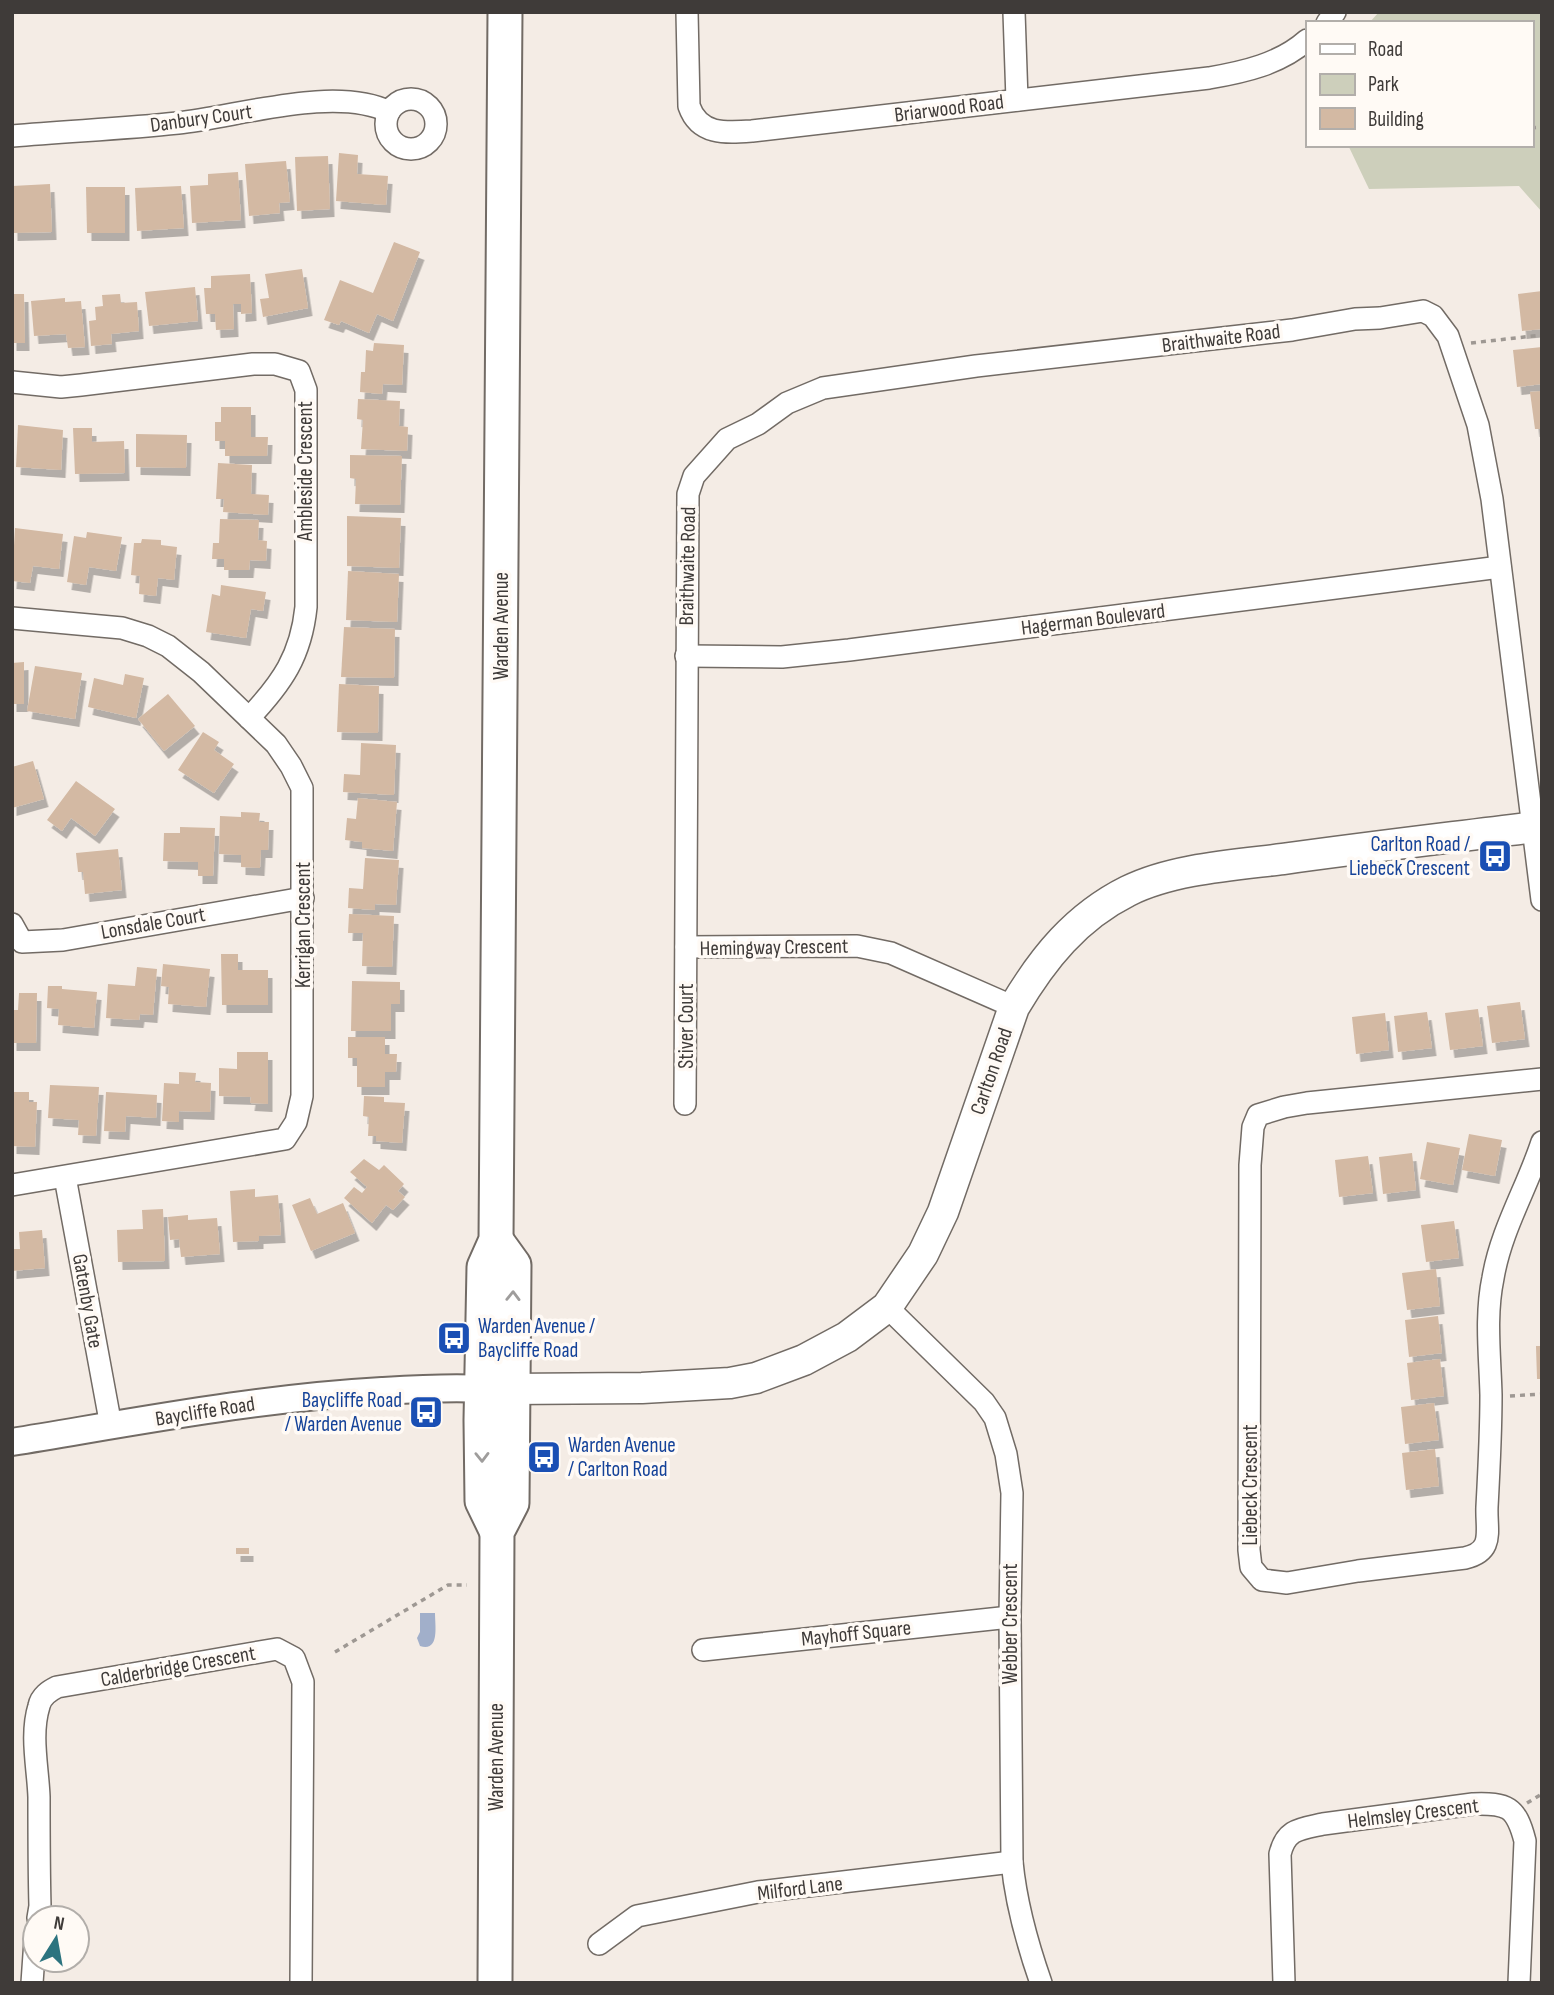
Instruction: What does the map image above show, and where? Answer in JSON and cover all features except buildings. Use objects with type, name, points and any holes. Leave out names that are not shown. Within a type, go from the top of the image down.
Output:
[{"type":"main road","name":"Warden Avenue","points":[[495,1983],[497,1532],[482,1501],[498,1389],[484,1267],[496,1240],[505,12]]},
{"type":"main road","name":"Carlton Road","points":[[498,1389],[642,1388],[730,1383],[756,1378],[831,1347],[887,1307],[923,1254],[943,1212],[1014,1007],[1062,938],[1079,922],[1127,891],[1160,879],[1243,864],[1537,826]]},
{"type":"street","name":"Briarwood Road","points":[[688,12],[688,106],[701,125],[719,132],[752,131],[1238,73],[1282,58],[1306,41]]},
{"type":"street","points":[[1014,12],[1017,100]]},
{"type":"street","name":"Danbury Court","points":[[12,136],[179,123],[315,103],[362,103],[389,111]]},
{"type":"street","name":"Braithwaite Road","points":[[686,656],[688,494],[694,476],[727,439],[758,424],[802,395],[823,388],[976,366],[1292,330],[1355,318],[1380,318],[1423,311],[1433,316],[1448,336],[1478,425],[1492,499],[1537,826]]},
{"type":"street","name":"Ambleside Crescent","points":[[12,382],[61,387],[275,364],[299,372],[306,390],[306,607],[303,631],[286,674],[248,718]]},
{"type":"street","name":"Hagerman Boulevard","points":[[686,656],[782,657],[1500,567]]},
{"type":"street","name":"Kerrigan Crescent","points":[[12,618],[122,628],[148,636],[185,658],[276,744],[302,788],[303,898],[302,1096],[296,1122],[285,1139],[12,1185]]},
{"type":"street","name":"Hemingway Crescent","points":[[686,656],[686,947],[857,946],[901,957],[1014,1007]]},
{"type":"street","points":[[1537,826],[1542,900]]},
{"type":"street","name":"Lonsdale Court","points":[[12,924],[22,942],[63,940],[303,898]]},
{"type":"street","name":"Stiver Court","points":[[685,1104],[686,947]]},
{"type":"street","name":"Liebeck Crescent","points":[[1542,1079],[1307,1103],[1258,1115],[1253,1127],[1249,1206],[1250,1550],[1251,1567],[1262,1580],[1287,1583],[1477,1555],[1489,1538],[1489,1307],[1492,1280],[1505,1234],[1542,1142]]},
{"type":"street","name":"Gatenby Gate","points":[[65,1177],[111,1426]]},
{"type":"street","name":"Webber Crescent","points":[[887,1307],[984,1402],[995,1418],[1010,1474],[1012,1862],[1015,1896],[1041,1983]]},
{"type":"street","name":"Baycliffe Road","points":[[12,1442],[258,1402],[346,1393],[453,1387],[498,1389]]},
{"type":"street","name":"Mayhoff Square","points":[[703,1650],[1010,1617]]},
{"type":"street","name":"Calderbridge Crescent","points":[[38,1904],[37,1715],[40,1702],[47,1693],[57,1686],[277,1649],[294,1658],[303,1682],[301,1983]]},
{"type":"street","name":"Helmsley Crescent","points":[[1284,1983],[1280,1854],[1283,1841],[1290,1834],[1302,1828],[1323,1824],[1473,1804],[1495,1804],[1513,1810],[1525,1840],[1519,1983]]},
{"type":"street","name":"Milford Lane","points":[[599,1944],[637,1916],[758,1892],[1012,1862]]},
{"type":"path","points":[[1451,345],[1542,335]]},
{"type":"path","points":[[1491,1398],[1542,1394]]},
{"type":"path","points":[[335,1652],[448,1585],[467,1585]]},
{"type":"green space","points":[[1379,12],[1542,12],[1542,212],[1519,186],[1369,189],[1349,147],[1533,147],[1533,21],[1371,21]]},
{"type":"water","points":[[420,1613],[435,1613],[434,1642],[426,1647],[420,1646],[417,1638],[420,1632]]},
{"type":"place","name":"Carlton Road / Liebeck Crescent","points":[[1495,856]]},
{"type":"place","name":"Warden Avenue / Baycliffe Road","points":[[454,1338]]},
{"type":"place","name":"Baycliffe Road / Warden Avenue","points":[[426,1412]]},
{"type":"place","name":"Warden Avenue / Carlton Road","points":[[544,1457]]}]
